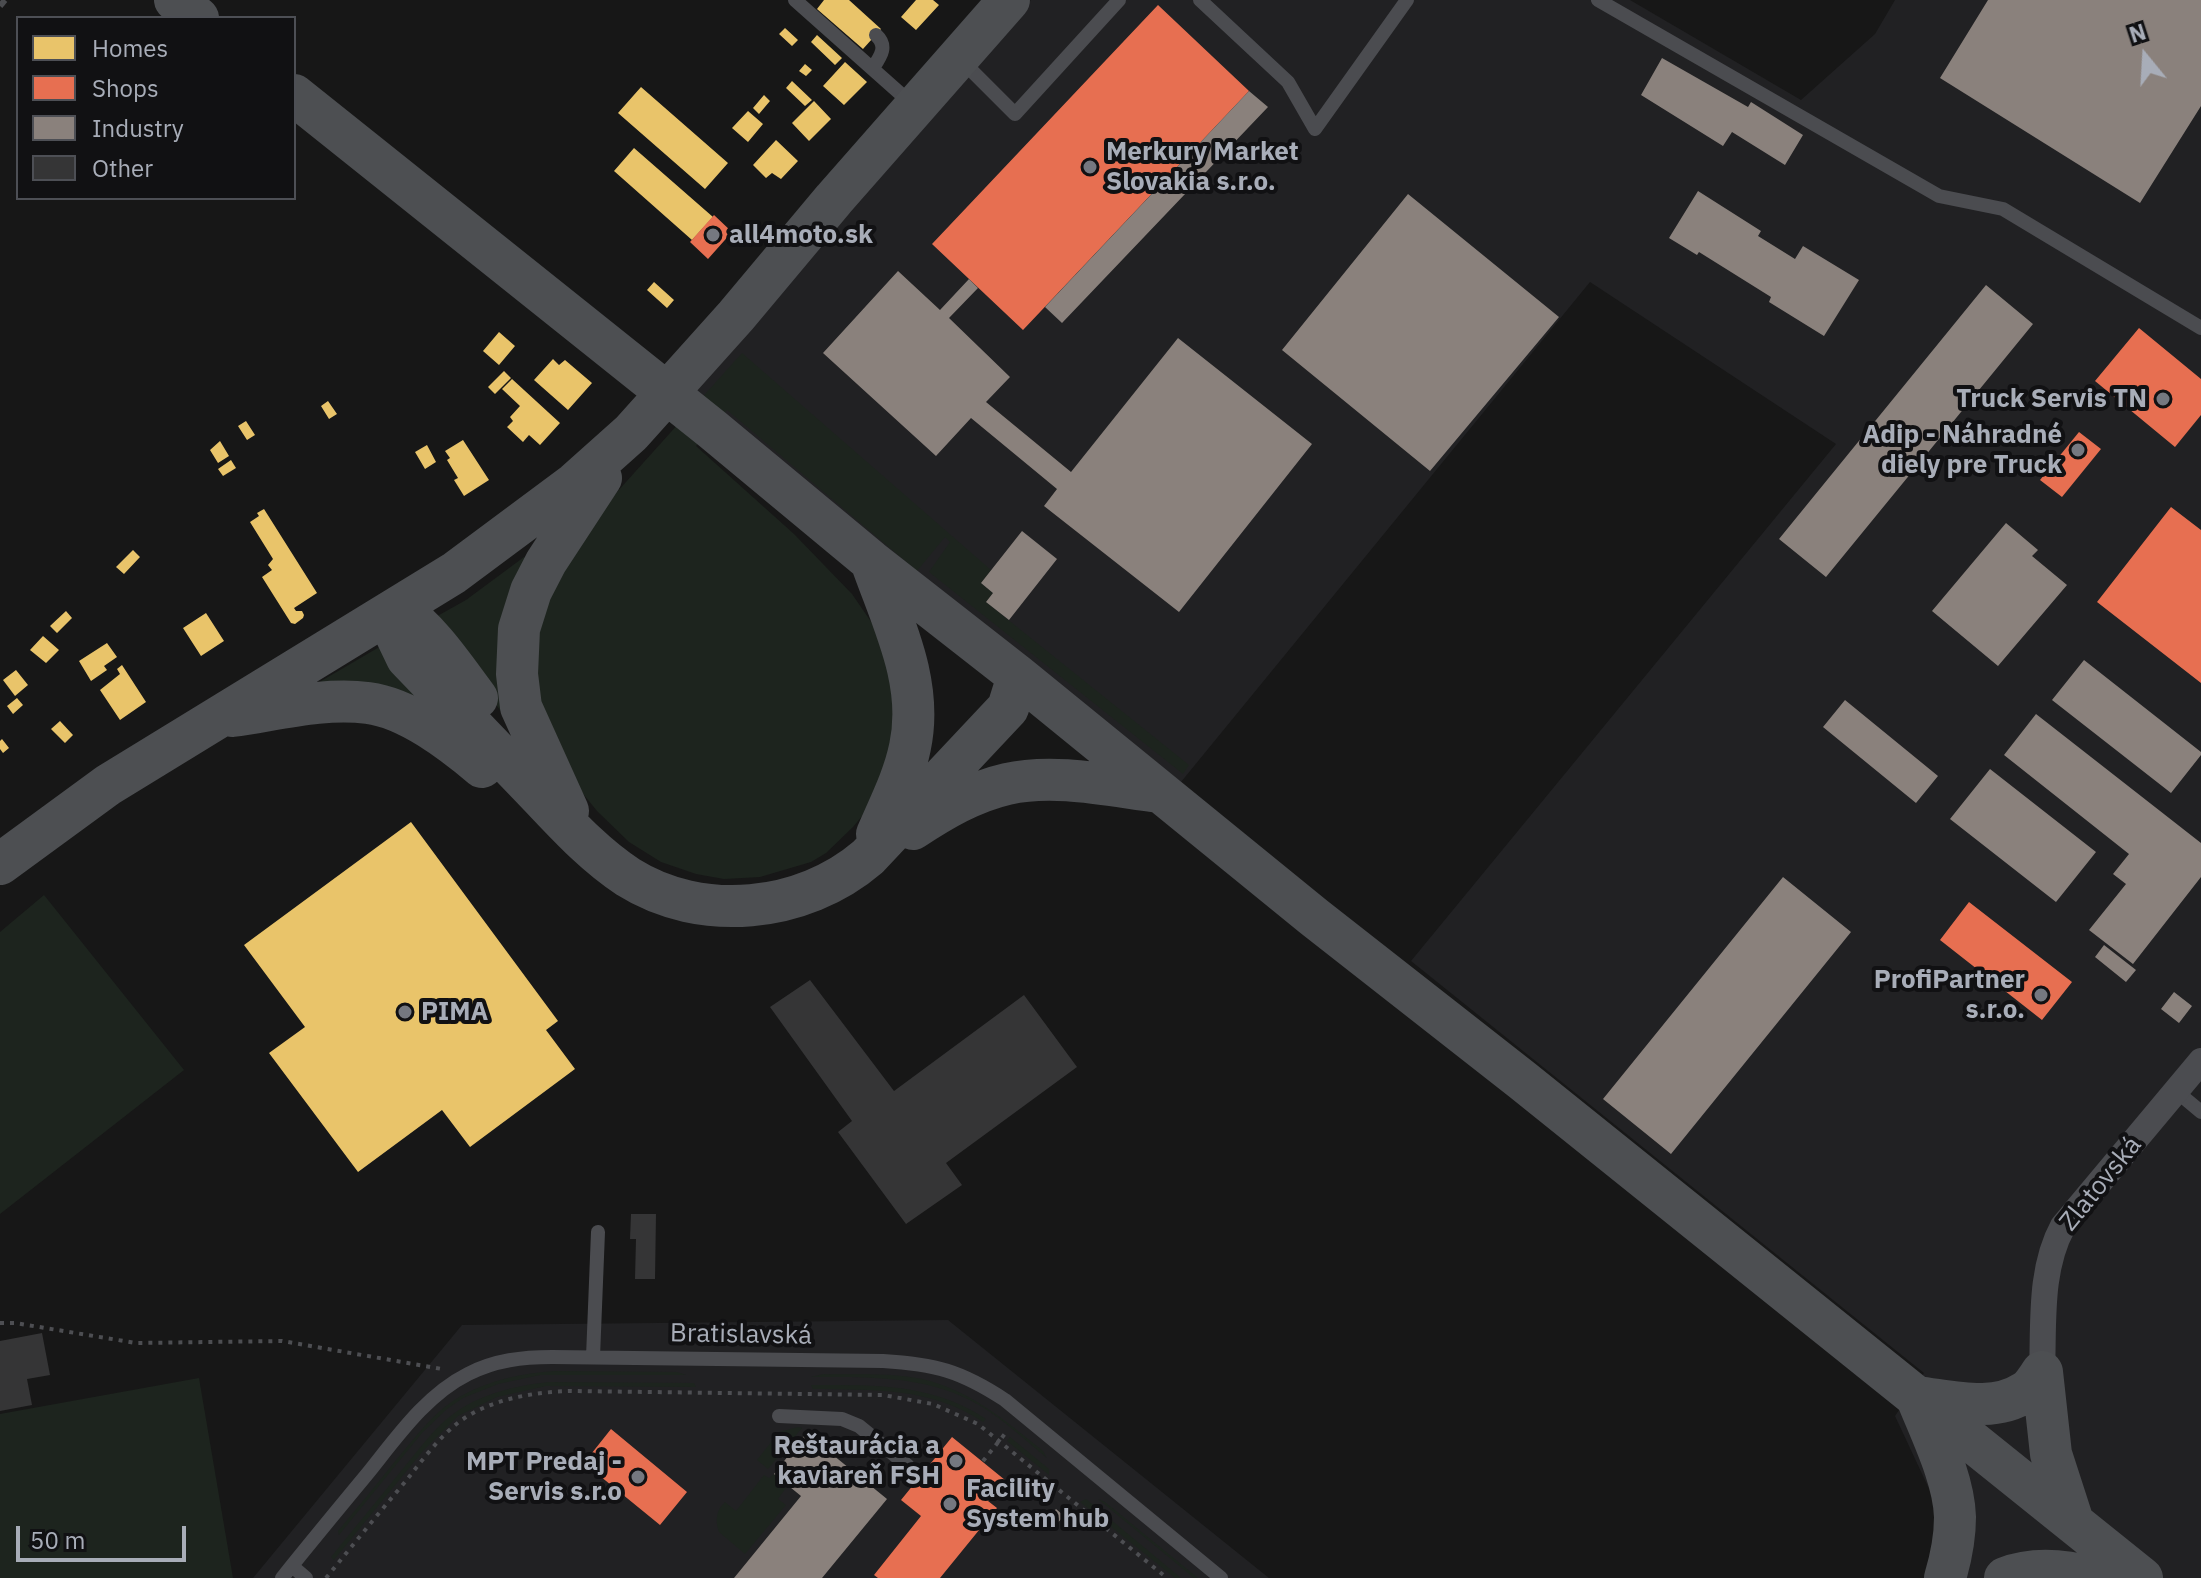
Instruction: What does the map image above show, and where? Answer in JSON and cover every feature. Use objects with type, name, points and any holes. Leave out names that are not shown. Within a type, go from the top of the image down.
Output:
[{"type":"main road","points":[[175,0],[195,16]]},
{"type":"main road","points":[[0,864],[108,785],[454,573],[575,483],[631,433],[1009,0]]},
{"type":"main road","points":[[296,97],[2142,1578]]},
{"type":"main road","points":[[580,838],[521,707],[517,674],[519,629],[531,591],[546,562],[631,433]]},
{"type":"main road","points":[[868,857],[907,757],[914,701],[904,652],[871,561]]},
{"type":"main road","points":[[398,608],[396,635],[407,658],[580,838]]},
{"type":"main road","points":[[868,857],[987,691],[1018,676]]},
{"type":"main road","points":[[214,719],[325,702],[370,703],[406,715],[464,752],[519,800],[580,838],[628,876],[650,889],[696,903],[717,905],[759,905],[809,892],[853,870],[868,857],[945,809],[976,794],[1008,784],[1038,780],[1159,792]]},
{"type":"main road","points":[[1917,1397],[1981,1405],[2006,1402],[2028,1391],[2042,1372]]},
{"type":"main road","points":[[2042,1372],[2051,1454],[2073,1522]]},
{"type":"main road","points":[[1917,1397],[1948,1479],[1955,1514],[1953,1550],[1945,1578]]},
{"type":"main road","points":[[2005,1578],[2018,1573],[2051,1570],[2094,1578]]},
{"type":"street","name":"Zlatovská","points":[[2042,1372],[2045,1288],[2053,1243],[2063,1226],[2201,1061]]},
{"type":"lane","points":[[795,0],[915,107]]},
{"type":"lane","points":[[959,58],[1015,114],[1119,0]]},
{"type":"lane","points":[[1200,0],[1288,82],[1315,129],[1407,0]]},
{"type":"lane","points":[[1598,0],[1939,196],[2003,209],[2201,328]]},
{"type":"lane","points":[[873,68],[882,54],[883,46],[876,35]]},
{"type":"lane","points":[[2176,1091],[2201,1112]]},
{"type":"lane","points":[[593,1357],[598,1232]]},
{"type":"lane","name":"Bratislavská","points":[[282,1578],[416,1414],[445,1388],[495,1363],[526,1357],[593,1357],[883,1361],[913,1363],[966,1376],[1005,1400],[1221,1578]]},
{"type":"lane","points":[[779,1416],[851,1422],[908,1466]]},
{"type":"lane","points":[[292,1566],[306,1578]]},
{"type":"path","points":[[0,1323],[136,1343],[282,1341],[468,1374]]},
{"type":"path","points":[[326,1578],[449,1431],[471,1414],[528,1394],[571,1391],[901,1397],[933,1404],[978,1424],[1167,1578]]},
{"type":"path","points":[[983,1461],[1008,1430]]},
{"type":"shaded area","points":[[1031,0],[1630,0],[1801,100],[1875,34],[1895,0],[2201,0],[2201,1578],[1932,1578],[1938,1508],[1895,1416],[1924,1373],[1411,961],[1836,444],[1590,282],[1181,782],[949,604],[694,392]]},
{"type":"shaded area","points":[[742,353],[991,570],[981,583],[993,593],[986,602],[1189,765],[1183,774],[929,572],[950,542],[945,537],[917,571],[727,410],[696,446],[794,534],[852,594],[874,626],[896,684],[896,740],[867,810],[826,853],[811,862],[760,877],[724,879],[696,874],[661,862],[629,842],[580,790],[537,718],[536,613],[608,502]]},
{"type":"shaded area","points":[[524,557],[503,714],[432,619],[466,600]]},
{"type":"shaded area","points":[[381,646],[458,728],[316,684]]},
{"type":"shaded area","points":[[44,895],[184,1070],[0,1214],[0,932]]},
{"type":"shaded area","points":[[948,1320],[1269,1578],[253,1578],[462,1325]]},
{"type":"shaded area","points":[[555,1371],[677,1372],[686,1375],[540,1375],[498,1384],[463,1398],[422,1433],[339,1535],[338,1531],[418,1434],[451,1402],[495,1382]]},
{"type":"shaded area","points":[[823,1374],[897,1375],[939,1384],[987,1408],[1043,1451],[1047,1458],[997,1417],[959,1395],[897,1380],[811,1377]]},
{"type":"shaded area","points":[[199,1378],[233,1578],[0,1578],[0,1414]]},
{"type":"shaded area","points":[[549,1382],[694,1383],[696,1387],[546,1386],[497,1397],[458,1416],[423,1451],[334,1560],[331,1557],[448,1418],[488,1395]]},
{"type":"shaded area","points":[[811,1385],[879,1386],[923,1392],[966,1407],[986,1419],[983,1422],[943,1402],[922,1396],[813,1389]]},
{"type":"shaded area","points":[[802,1428],[768,1469],[757,1460],[779,1432]]},
{"type":"shaded area","points":[[1010,1437],[1049,1469],[1049,1475],[1007,1441]]},
{"type":"shaded area","points":[[774,1474],[788,1485],[778,1499],[786,1505],[745,1554],[719,1532],[718,1512],[725,1502],[736,1511],[764,1475],[769,1478]]},
{"type":"shaded area","points":[[1086,1499],[1181,1578],[1175,1578],[1080,1502]]},
{"type":"shaded area","points":[[1098,1499],[1105,1502],[1198,1578],[1194,1578]]},
{"type":"building: Homes","points":[[824,0],[849,0],[881,29],[863,49],[817,9]]},
{"type":"building: Homes","points":[[916,0],[933,0],[939,5],[916,30],[901,17]]},
{"type":"building: Homes","points":[[785,28],[798,40],[792,46],[779,34]]},
{"type":"building: Homes","points":[[817,35],[842,58],[835,65],[811,42]]},
{"type":"building: Homes","points":[[845,62],[867,82],[844,105],[823,86]]},
{"type":"building: Homes","points":[[805,64],[812,70],[806,76],[799,71]]},
{"type":"building: Homes","points":[[792,81],[812,100],[805,106],[786,88]]},
{"type":"building: Homes","points":[[641,87],[728,163],[705,189],[618,113]]},
{"type":"building: Homes","points":[[764,95],[770,101],[759,114],[753,108]]},
{"type":"building: Homes","points":[[814,101],[831,119],[809,141],[792,123]]},
{"type":"building: Homes","points":[[748,111],[763,124],[748,142],[732,128]]},
{"type":"building: Homes","points":[[776,140],[798,161],[781,179],[772,173],[766,178],[753,165]]},
{"type":"building: Homes","points":[[634,148],[713,217],[692,240],[614,171]]},
{"type":"building: Homes","points":[[654,282],[674,300],[667,308],[647,290]]},
{"type":"building: Homes","points":[[499,332],[515,346],[499,365],[483,351]]},
{"type":"building: Homes","points":[[553,359],[559,365],[565,360],[592,383],[568,410],[534,380]]},
{"type":"building: Homes","points":[[504,371],[511,378],[495,394],[488,387]]},
{"type":"building: Homes","points":[[512,379],[560,423],[540,445],[529,435],[523,442],[507,427],[513,421],[510,417],[520,406],[502,389]]},
{"type":"building: Homes","points":[[328,401],[337,414],[329,419],[321,406]]},
{"type":"building: Homes","points":[[246,421],[255,435],[247,440],[238,426]]},
{"type":"building: Homes","points":[[463,440],[489,480],[464,496],[454,480],[458,478],[445,451]]},
{"type":"building: Homes","points":[[220,441],[229,456],[218,463],[210,450]]},
{"type":"building: Homes","points":[[427,445],[436,462],[425,469],[415,452]]},
{"type":"building: Homes","points":[[231,460],[236,468],[223,476],[218,469]]},
{"type":"building: Homes","points":[[264,509],[317,593],[294,608],[304,615],[295,624],[291,623],[262,577],[272,570],[268,565],[273,559],[250,522]]},
{"type":"building: Homes","points":[[133,550],[140,557],[124,574],[116,567]]},
{"type":"building: Homes","points":[[66,611],[72,618],[57,633],[50,626]]},
{"type":"building: Homes","points":[[206,613],[224,641],[201,656],[183,628]]},
{"type":"building: Homes","points":[[43,636],[59,650],[46,663],[30,650]]},
{"type":"building: Homes","points":[[107,643],[117,657],[104,666],[107,670],[91,681],[79,661]]},
{"type":"building: Homes","points":[[122,665],[146,702],[120,720],[100,690],[120,674],[117,669]]},
{"type":"building: Homes","points":[[16,670],[28,685],[15,696],[3,680]]},
{"type":"building: Homes","points":[[17,698],[23,705],[13,714],[7,706]]},
{"type":"building: Homes","points":[[60,721],[73,735],[65,743],[51,729]]},
{"type":"building: Homes","points":[[2,739],[9,748],[3,753],[0,749]]},
{"type":"building: Homes","points":[[411,822],[558,1021],[546,1030],[575,1069],[470,1147],[442,1110],[358,1172],[269,1053],[305,1027],[244,945]]},
{"type":"building: Shops","name":"Merkury Market Slovakia s.r.o.","points":[[1158,5],[1249,91],[1023,330],[932,244]]},
{"type":"building: Shops","name":"all4moto.sk","points":[[714,215],[732,232],[708,259],[690,242]]},
{"type":"building: Shops","points":[[2139,328],[2201,379],[2201,415],[2175,447],[2095,381]]},
{"type":"building: Shops","points":[[2079,432],[2101,449],[2062,497],[2040,480]]},
{"type":"building: Shops","points":[[2171,507],[2201,530],[2201,683],[2097,602]]},
{"type":"building: Shops","points":[[1969,902],[2072,982],[2042,1020],[1940,940]]},
{"type":"building: Shops","points":[[611,1429],[687,1492],[660,1525],[584,1463]]},
{"type":"building: Shops","name":"Facility System hub","points":[[952,1437],[1005,1480],[988,1501],[997,1508],[940,1578],[878,1578],[874,1575],[921,1516],[901,1500]]},
{"type":"building: Industry","points":[[1988,0],[2201,0],[2201,106],[2140,203],[1940,78]]},
{"type":"building: Industry","points":[[1662,58],[1748,107],[1751,102],[1803,135],[1785,165],[1732,132],[1723,146],[1641,95]]},
{"type":"building: Industry","points":[[1249,91],[1268,107],[1062,323],[1045,307]]},
{"type":"building: Industry","points":[[1698,191],[1761,231],[1758,236],[1795,259],[1803,246],[1859,280],[1824,336],[1769,302],[1771,297],[1699,252],[1697,255],[1669,238]]},
{"type":"building: Industry","points":[[1408,194],[1559,317],[1430,471],[1282,350]]},
{"type":"building: Industry","points":[[898,271],[940,310],[969,279],[978,288],[949,318],[1010,377],[986,402],[1071,472],[1178,338],[1312,444],[1179,612],[1044,506],[1057,489],[971,418],[936,456],[823,353]]},
{"type":"building: Industry","points":[[1986,285],[2033,324],[1826,577],[1779,539]]},
{"type":"building: Industry","points":[[2006,523],[2038,550],[2032,556],[2067,585],[1998,666],[1932,611]]},
{"type":"building: Industry","points":[[1022,531],[1057,559],[1009,620],[986,602],[993,593],[981,583]]},
{"type":"building: Industry","points":[[2084,660],[2201,752],[2171,793],[2052,700]]},
{"type":"building: Industry","points":[[1845,700],[1938,776],[1916,803],[1823,727]]},
{"type":"building: Industry","points":[[2036,714],[2201,843],[2201,877],[2133,964],[2089,930],[2126,884],[2113,874],[2129,854],[2004,755]]},
{"type":"building: Industry","points":[[1990,769],[2096,852],[2056,902],[1950,819]]},
{"type":"building: Industry","points":[[1783,877],[1851,932],[1671,1154],[1603,1099]]},
{"type":"building: Industry","points":[[2104,945],[2136,970],[2126,982],[2095,957]]},
{"type":"building: Industry","points":[[2174,992],[2192,1006],[2179,1023],[2161,1009]]},
{"type":"building: Industry","points":[[806,1433],[887,1499],[822,1578],[734,1578],[801,1496],[774,1474]]},
{"type":"building: Industry","points":[[1056,1509],[1064,1516],[1053,1528],[1045,1522]]},
{"type":"building: Other","points":[[810,980],[894,1091],[1024,995],[1077,1067],[946,1163],[962,1185],[906,1224],[838,1132],[852,1121],[770,1007]]},
{"type":"building: Other","points":[[631,1214],[656,1214],[655,1279],[635,1279],[636,1239],[630,1239]]},
{"type":"building: Other","points":[[42,1333],[50,1375],[27,1379],[32,1405],[0,1411],[0,1341]]},
{"type":"railway","points":[[0,6],[5,0]]},
{"type":"place","name":"Merkury Market Slovakia s.r.o.","points":[[1090,167]]},
{"type":"place","name":"all4moto.sk","points":[[713,235]]},
{"type":"place","name":"Truck Servis TN","points":[[2163,399]]},
{"type":"place","name":"Adip - Náhradné diely pre Truck","points":[[2078,450]]},
{"type":"place","name":"ProfiPartner s.r.o.","points":[[2041,995]]},
{"type":"place","name":"PIMA","points":[[405,1012]]},
{"type":"place","name":"Reštaurácia a kaviareň FSH","points":[[956,1461]]},
{"type":"place","name":"MPT Predaj - Servis s.r.o","points":[[638,1477]]},
{"type":"place","name":"Facility System hub","points":[[950,1504]]}]
